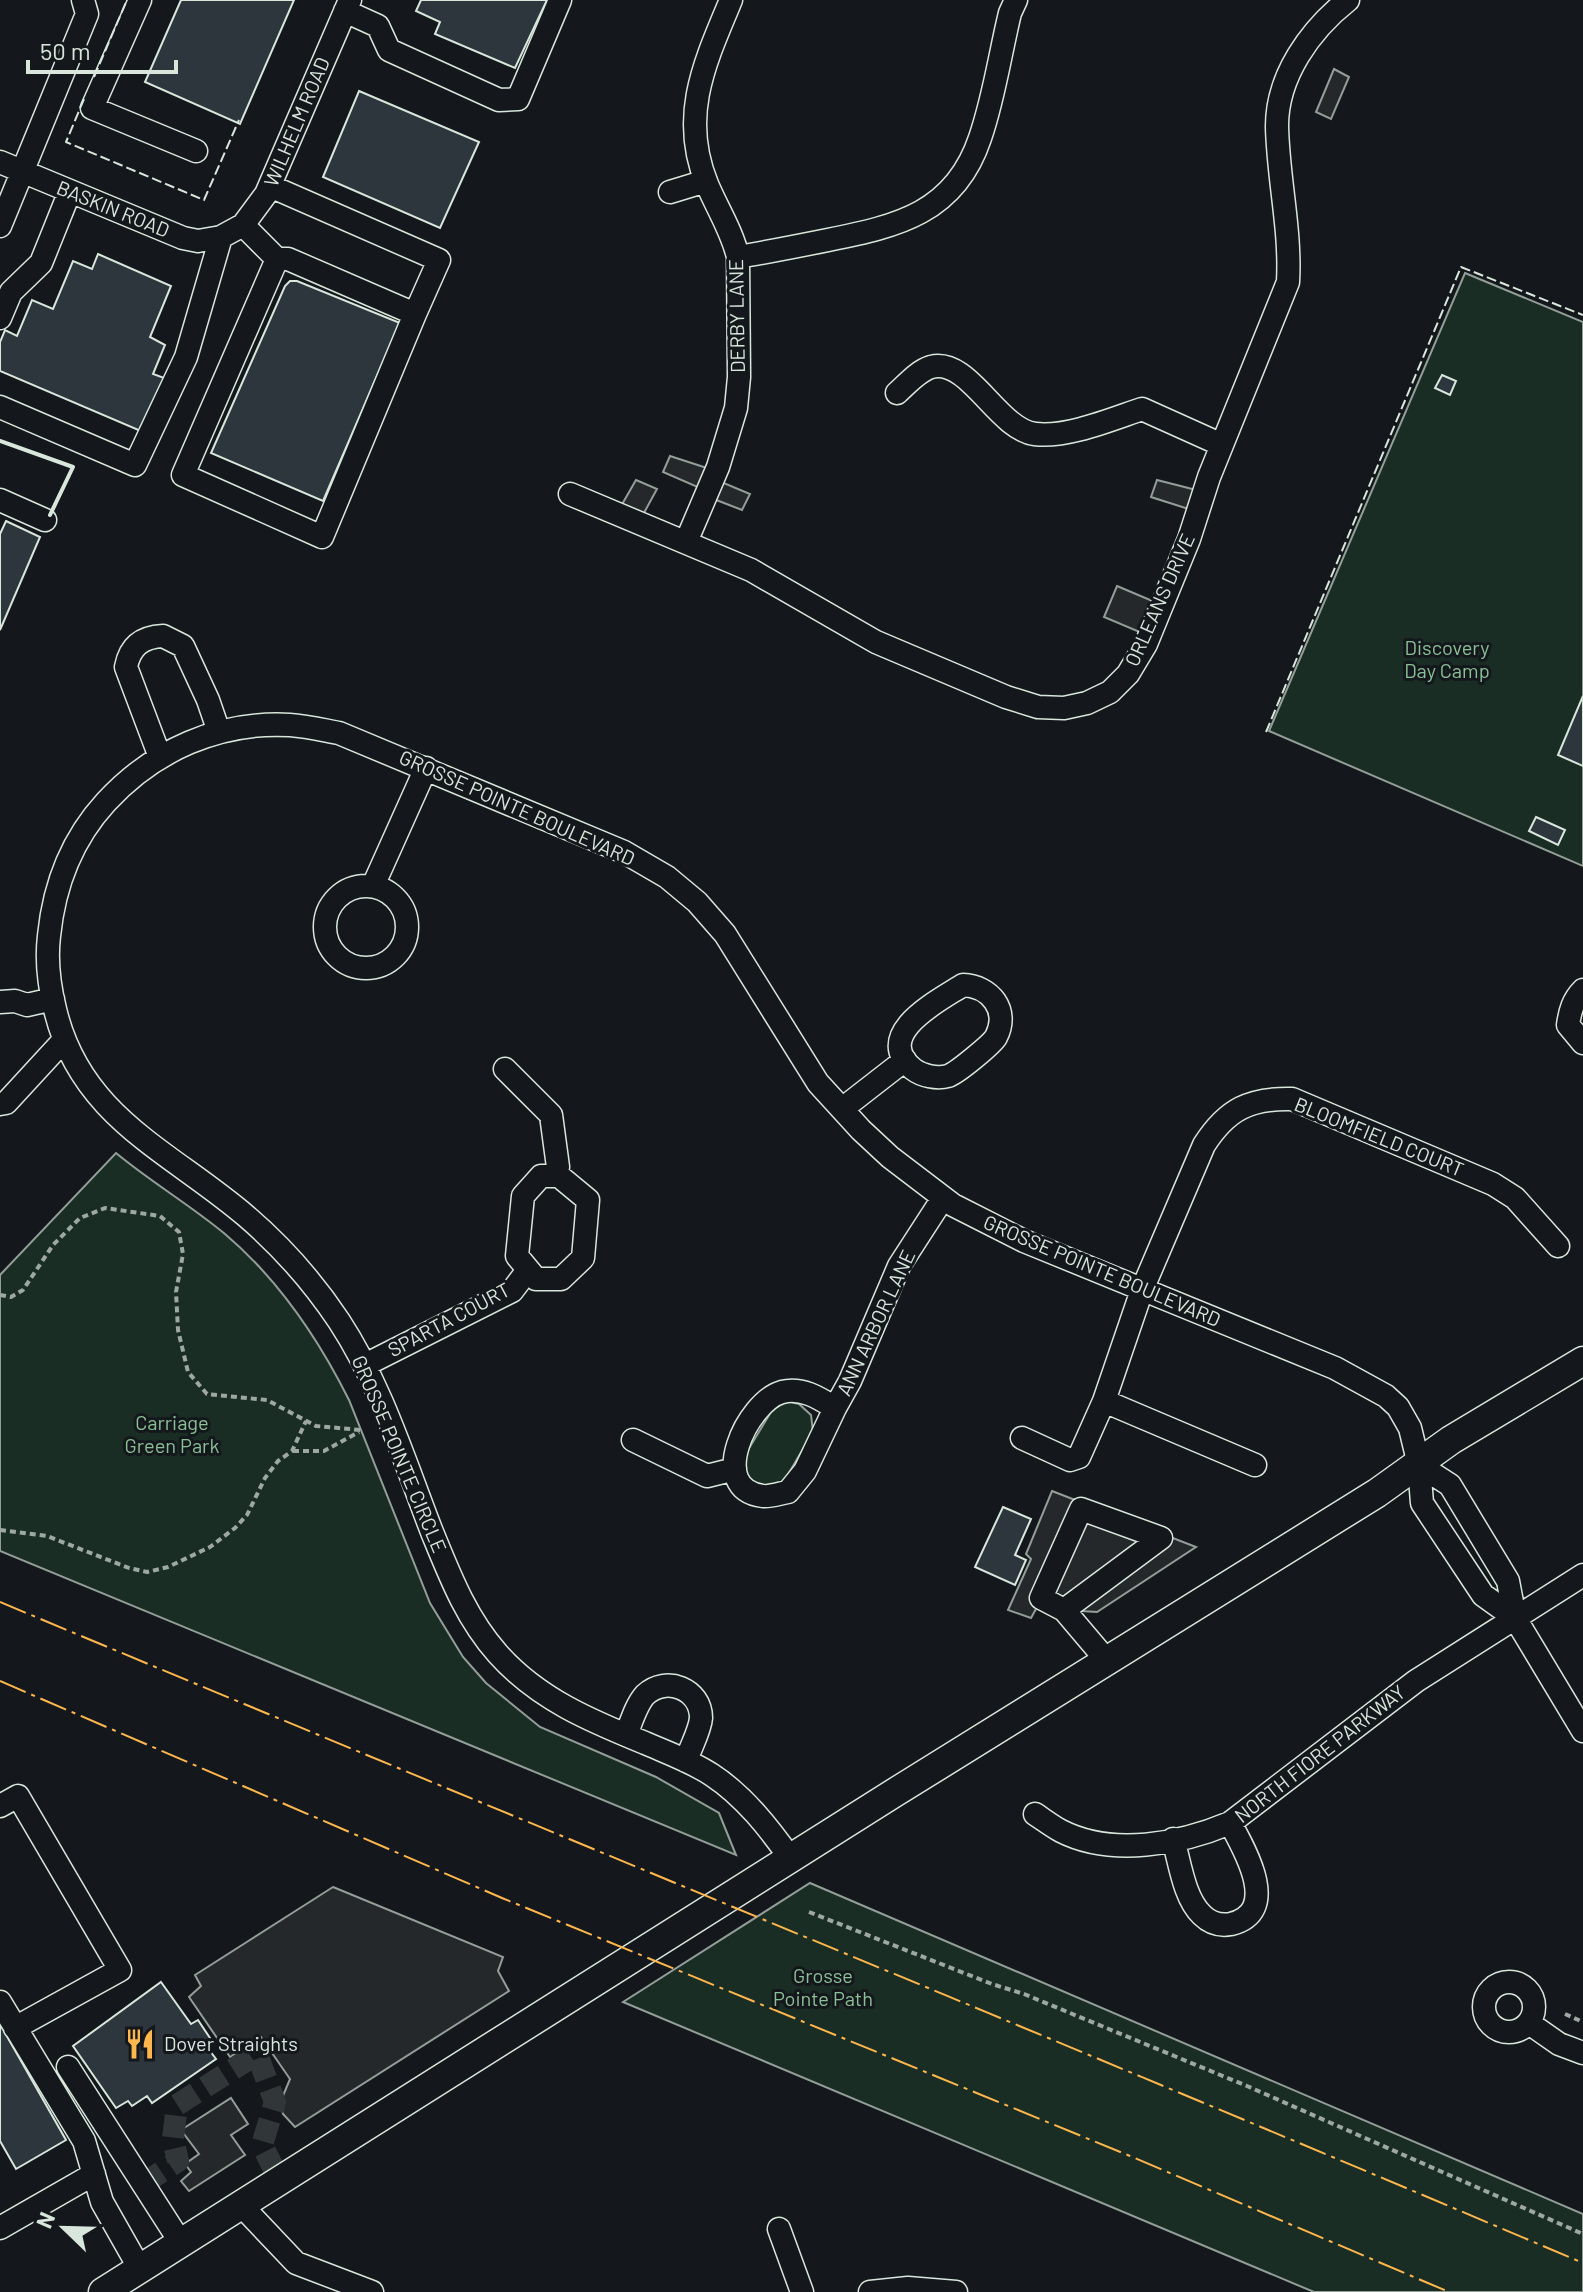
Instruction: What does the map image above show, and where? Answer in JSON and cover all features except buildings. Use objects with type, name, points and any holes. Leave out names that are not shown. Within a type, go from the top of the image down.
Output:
[{"type":"main road","points":[[103,2292],[1108,1662],[1419,1465],[1451,1440],[1583,1361]]},
{"type":"street","points":[[0,225],[87,14],[83,0]]},
{"type":"street","points":[[140,0],[92,108],[196,151]]},
{"type":"street","points":[[348,5],[378,26],[389,50],[499,100],[518,99],[560,0]]},
{"type":"street","name":"DERBY LANE","points":[[686,542],[718,467],[736,408],[739,377],[738,257],[735,243],[706,181],[694,142],[696,97],[703,64],[731,0]]},
{"type":"street","points":[[738,257],[884,229],[916,217],[944,196],[965,171],[980,138],[1010,13],[1016,0]]},
{"type":"street","name":"ORLEANS DRIVE","points":[[570,494],[783,586],[876,642],[1006,697],[1038,707],[1064,708],[1087,703],[1110,692],[1128,674],[1146,644],[1288,282],[1290,250],[1277,124],[1283,91],[1296,60],[1314,31],[1348,0]]},
{"type":"street","name":"WILHELM ROAD","points":[[0,407],[135,465],[186,357],[231,231],[270,186],[348,5]]},
{"type":"street","name":"BASKIN ROAD","points":[[0,162],[183,238],[198,241],[231,231]]},
{"type":"street","points":[[670,192],[706,181]]},
{"type":"street","points":[[270,186],[439,260],[322,537],[183,475],[277,259]]},
{"type":"street","points":[[0,318],[11,292],[41,263],[70,191]]},
{"type":"street","points":[[231,231],[277,259],[288,259],[415,314]]},
{"type":"street","points":[[897,393],[922,371],[939,366],[960,374],[1016,427],[1034,434],[1059,434],[1142,409],[1222,445]]},
{"type":"street","points":[[0,500],[45,520]]},
{"type":"street","points":[[160,757],[126,667],[128,657],[142,641],[163,636],[183,646],[219,732]]},
{"type":"street","name":"GROSSE POINTE BOULEVARD","points":[[193,741],[219,732],[256,726],[291,725],[339,733],[624,852],[667,877],[697,902],[725,934],[818,1083],[890,1157],[943,1198],[1024,1241],[1367,1383],[1398,1407],[1410,1428],[1419,1465],[1422,1503],[1483,1595],[1515,1618]]},
{"type":"street","name":"GROSSE POINTE CIRCLE","points":[[193,741],[160,757],[126,781],[89,821],[63,873],[51,914],[48,980],[71,1060],[118,1119],[249,1218],[296,1265],[339,1322],[365,1365],[452,1582],[481,1633],[522,1678],[551,1699],[581,1716],[714,1776],[739,1797],[791,1859]]},
{"type":"street","points":[[373,886],[426,768]]},
{"type":"street","points":[[963,985],[974,985],[992,997],[1000,1017],[995,1038],[952,1075],[922,1074],[905,1060],[901,1039],[911,1020],[963,985]]},
{"type":"street","points":[[1583,990],[1570,1012],[1568,1025],[1583,1043]]},
{"type":"street","points":[[0,1002],[15,1001],[27,1005],[53,999]]},
{"type":"street","points":[[0,1104],[6,1103],[64,1040]]},
{"type":"street","points":[[842,1109],[905,1060]]},
{"type":"street","points":[[505,1069],[551,1115],[558,1167],[555,1176]]},
{"type":"street","name":"BLOOMFIELD COURT","points":[[1022,1438],[1070,1460],[1077,1460],[1104,1401],[1142,1290],[1210,1136],[1216,1126],[1242,1106],[1268,1099],[1292,1099],[1493,1184],[1515,1198],[1558,1246]]},
{"type":"street","name":"SPARTA COURT","points":[[541,1176],[559,1176],[588,1200],[583,1258],[561,1279],[536,1279],[528,1270],[517,1256],[523,1196],[541,1176]]},
{"type":"street","name":"ANN ARBOR LANE","points":[[835,1408],[807,1392],[785,1391],[765,1400],[747,1425],[735,1453],[735,1475],[744,1488],[763,1496],[788,1492],[805,1471],[850,1381],[899,1266],[943,1198]]},
{"type":"street","name":"SPARTA COURT","points":[[365,1365],[512,1291],[528,1270]]},
{"type":"street","points":[[1104,1401],[1255,1465]]},
{"type":"street","points":[[633,1440],[707,1476],[735,1469]]},
{"type":"street","name":"GROSSE POINTE BOULEVARD","points":[[1419,1465],[1450,1485],[1508,1581],[1515,1618],[1583,1731]]},
{"type":"street","points":[[1064,1610],[1161,1538],[1081,1509],[1041,1598],[1064,1610],[1108,1662]]},
{"type":"street","name":"NORTH FIORE PARKWAY","points":[[1035,1814],[1062,1832],[1113,1845],[1138,1845],[1196,1835],[1230,1823],[1379,1706],[1583,1575]]},
{"type":"street","points":[[626,1735],[640,1701],[647,1693],[666,1685],[677,1686],[694,1697],[701,1717],[686,1761]]},
{"type":"street","points":[[0,1806],[18,1796],[120,1970],[15,2028]]},
{"type":"street","points":[[1173,1839],[1192,1902],[1203,1916],[1216,1925],[1229,1925],[1250,1913],[1258,1886],[1230,1823]]},
{"type":"street","points":[[0,2002],[84,2141],[102,2202],[140,2269]]},
{"type":"street","points":[[1529,2023],[1559,2044],[1583,2053]]},
{"type":"street","points":[[68,2067],[181,2243]]},
{"type":"street","points":[[0,2228],[94,2174]]},
{"type":"street","points":[[241,2205],[296,2263],[372,2292]]},
{"type":"street","points":[[779,2229],[802,2292]]},
{"type":"street","points":[[870,2292],[908,2288],[956,2292]]},
{"type":"path","points":[[0,1295],[11,1297],[23,1290],[53,1245],[80,1218],[105,1208],[160,1216],[179,1232],[183,1254],[176,1292],[178,1330],[188,1372],[207,1394],[267,1400],[316,1426],[361,1430],[324,1451],[292,1451]]},
{"type":"path","points":[[0,1530],[47,1536],[147,1572],[168,1567],[210,1547],[235,1528],[247,1515],[265,1478],[278,1461],[292,1451],[306,1421]]},
{"type":"path","points":[[809,1912],[1024,1994],[1247,2086],[1583,2234]]},
{"type":"path","points":[[1565,2014],[1583,2022]]},
{"type":"green space","name":"Discovery Day Camp","points":[[1465,273],[1583,322],[1583,866],[1269,731]]},
{"type":"green space","name":"Carriage Green Park","points":[[116,1153],[225,1234],[262,1270],[310,1332],[349,1400],[430,1603],[463,1657],[486,1683],[540,1727],[656,1777],[719,1813],[736,1855],[0,1551],[0,1275]]},
{"type":"green space","points":[[787,1401],[799,1404],[811,1415],[813,1432],[783,1483],[757,1486],[748,1478],[744,1467],[745,1455],[774,1407]]},
{"type":"green space","name":"Grosse Pointe Path","points":[[810,1883],[1583,2214],[1583,2292],[1314,2292],[623,2002]]},
{"type":"shaded area","points":[[1334,69],[1349,77],[1331,119],[1316,112]]},
{"type":"shaded area","points":[[670,456],[716,471],[714,479],[750,494],[742,510],[706,496],[707,491],[663,472]]},
{"type":"shaded area","points":[[636,480],[657,489],[639,522],[617,513]]},
{"type":"shaded area","points":[[1157,480],[1204,492],[1198,512],[1151,497]]},
{"type":"shaded area","points":[[1117,586],[1162,605],[1149,636],[1104,617]]},
{"type":"shaded area","points":[[1052,1491],[1196,1547],[1097,1612],[1064,1610],[1042,1598],[1031,1618],[1008,1610],[1031,1559],[1026,1554]]},
{"type":"shaded area","points":[[333,1887],[503,1957],[498,1971],[509,1991],[295,2127],[283,2114],[280,2103],[290,2079],[261,2037],[230,2057],[189,1997],[201,1986],[195,1975]]},
{"type":"shaded area","points":[[231,2098],[248,2124],[231,2135],[245,2155],[189,2191],[181,2181],[191,2172],[185,2164],[199,2154],[181,2130]]},
{"type":"tunnel","points":[[143,2184],[178,2161],[173,2139],[177,2105],[257,2054],[275,2102],[262,2145],[280,2181]]},
{"type":"fence","points":[[94,77],[127,0]]},
{"type":"fence","points":[[84,99],[66,142],[204,200],[239,120]]},
{"type":"fence","points":[[1266,732],[1461,267],[1583,315]]},
{"type":"wall","points":[[0,441],[73,467],[50,515]]},
{"type":"power","points":[[0,1602],[1583,2263]]},
{"type":"power","points":[[0,1681],[502,1898],[1130,2156],[1449,2292]]},
{"type":"place","name":"Dover Straights","points":[[140,2044]]}]
